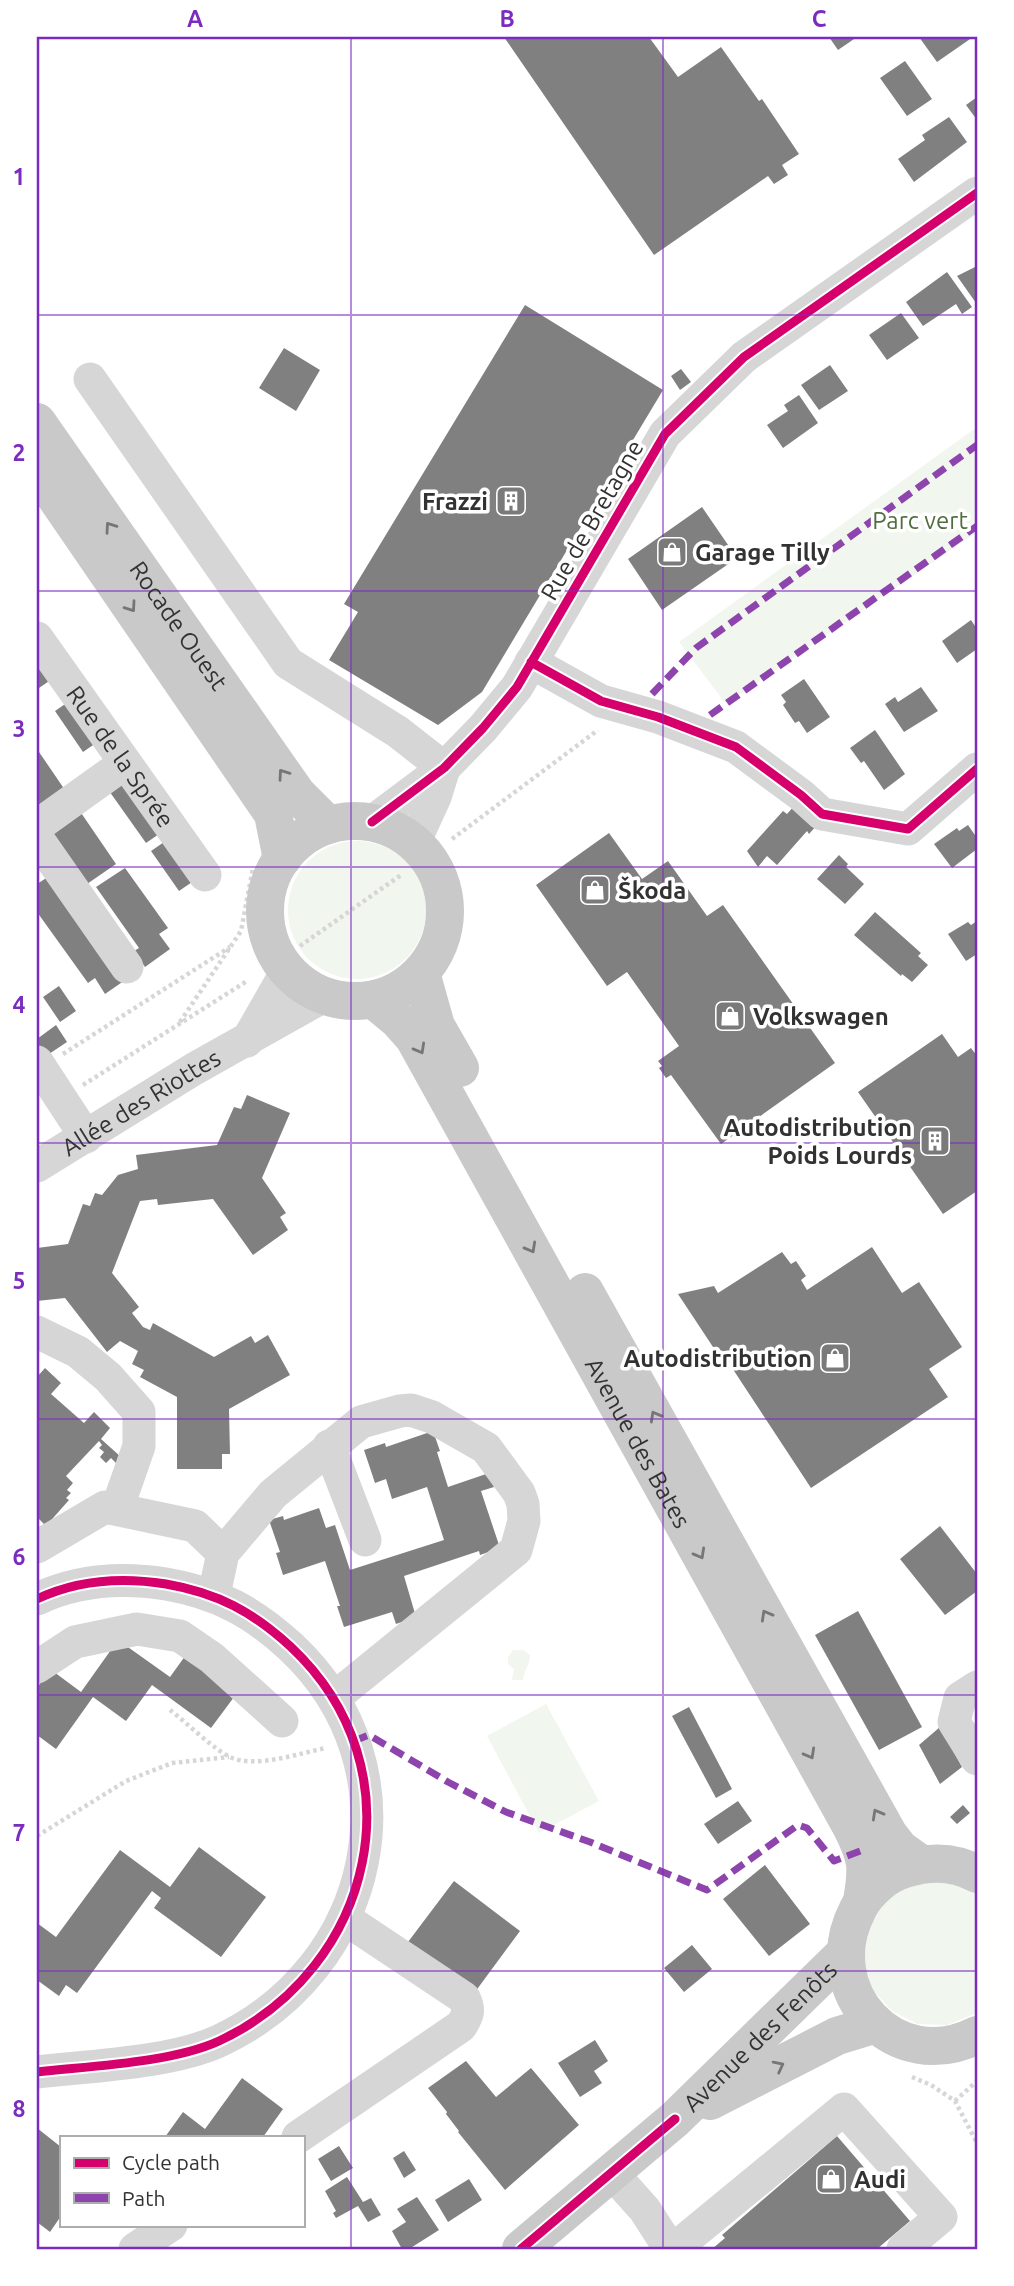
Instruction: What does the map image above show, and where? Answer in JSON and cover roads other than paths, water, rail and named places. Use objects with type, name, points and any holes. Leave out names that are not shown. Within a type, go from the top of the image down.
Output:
[{"type":"main road","name":"Rocade Ouest","points":[[37,422],[298,794],[328,825]]},
{"type":"main road","name":"Rocade Ouest","points":[[37,470],[273,814],[267,858]]},
{"type":"main road","points":[[350,821],[372,822],[395,830],[408,859],[433,865],[443,892],[445,921],[437,949],[421,973],[400,990],[374,999],[349,1001],[324,996],[303,986],[279,965],[266,928],[265,904],[270,880],[267,858],[328,825],[350,821]]},
{"type":"main road","name":"Avenue des Bates","points":[[421,973],[436,1026],[876,1811],[900,1849],[921,1864]]},
{"type":"main road","name":"Avenue des Bates","points":[[374,999],[414,1038],[852,1828],[863,1850],[867,1872],[862,1901]]},
{"type":"main road","points":[[970,2047],[927,2045],[900,2038],[876,2024],[852,1992],[844,1954],[849,1926],[862,1901],[878,1884],[898,1871],[921,1864],[973,1866]]},
{"type":"main road","name":"Avenue des Fenôts","points":[[521,2249],[675,2119],[844,1954]]},
{"type":"main road","name":"Avenue des Fenôts","points":[[675,2119],[837,2036],[876,2024]]},
{"type":"street","name":"Rue de Bretagne","points":[[372,822],[444,768],[484,728],[517,687],[665,434],[744,357],[977,193]]},
{"type":"street","points":[[90,379],[288,663],[398,732],[444,768]]},
{"type":"street","name":"Rue de la Sprée","points":[[37,638],[205,875]]},
{"type":"street","points":[[537,652],[601,701],[658,718],[736,747],[802,795],[822,814],[908,829],[977,769]]},
{"type":"street","points":[[537,652],[586,670],[621,687],[678,700],[710,715],[728,729],[736,747]]},
{"type":"street","points":[[37,826],[125,763]]},
{"type":"street","name":"Rue de Bretagne","points":[[408,859],[435,797],[444,768]]},
{"type":"street","points":[[37,838],[128,967]]},
{"type":"street","name":"Allée des Riottes","points":[[247,1041],[279,965]]},
{"type":"street","name":"Allée des Riottes","points":[[37,1166],[194,1069],[324,996]]},
{"type":"street","points":[[39,1065],[86,1137]]},
{"type":"street","points":[[37,1332],[78,1352],[108,1377],[139,1412],[139,1446],[117,1509]]},
{"type":"street","points":[[214,1595],[223,1553],[273,1494],[361,1422],[411,1410],[432,1417],[486,1448],[519,1493],[523,1504],[524,1521],[516,1550],[334,1698]]},
{"type":"street","points":[[329,1446],[365,1540]]},
{"type":"street","points":[[37,1547],[105,1507],[195,1526],[223,1553]]},
{"type":"street","points":[[37,1599],[71,1587],[125,1580],[182,1587],[214,1595],[243,1610],[279,1636],[312,1668],[334,1698],[354,1741],[365,1780],[367,1824],[361,1874],[344,1918],[318,1962],[289,1994],[252,2023],[216,2043],[172,2055],[37,2072]]},
{"type":"street","points":[[37,1667],[75,1642],[137,1629],[180,1636],[212,1658],[282,1721]]},
{"type":"street","points":[[977,1687],[960,1698],[954,1722],[977,1759]]},
{"type":"street","points":[[299,2136],[461,2026],[468,2015],[464,1998],[344,1918]]},
{"type":"street","points":[[611,2173],[645,2210],[672,2249],[844,2109],[940,2217],[903,2249]]},
{"type":"street","points":[[135,2249],[170,2226]]},
{"type":"place","name":"Frazzi","points":[[511,501]]},
{"type":"place","name":"Garage Tilly","points":[[672,552]]},
{"type":"place","name":"Škoda","points":[[595,890]]},
{"type":"place","name":"Volkswagen","points":[[730,1016]]},
{"type":"place","name":"Autodistribution Poids Lourds","points":[[935,1141]]},
{"type":"place","name":"Autodistribution","points":[[835,1358]]},
{"type":"place","name":"Audi","points":[[831,2179]]},
{"type":"park label","name":"Parc vert","points":[[920,520]]}]
